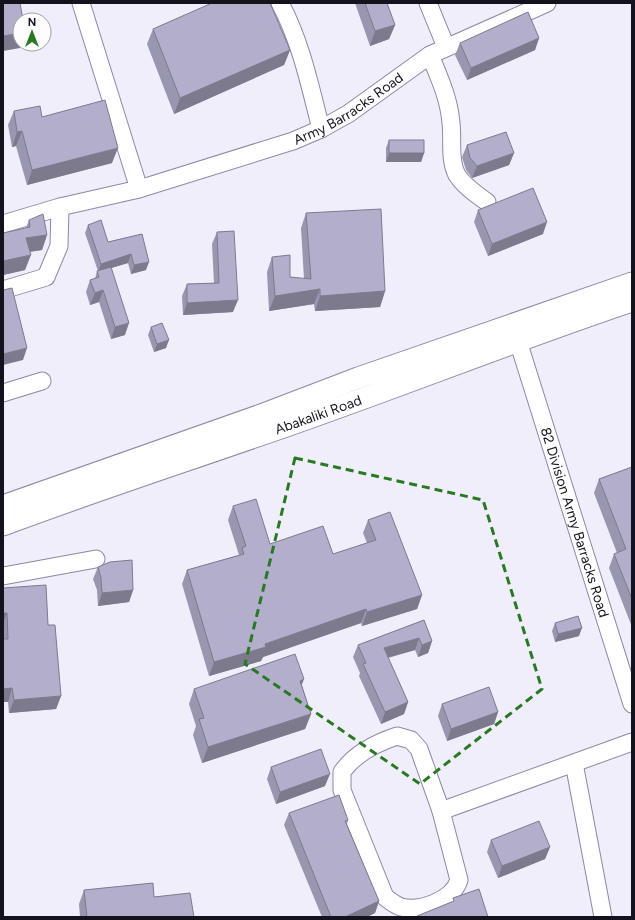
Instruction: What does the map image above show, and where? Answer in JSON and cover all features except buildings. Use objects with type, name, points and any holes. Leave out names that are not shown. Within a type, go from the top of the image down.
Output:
[{"type":"main road","name":"Abakaliki Road","points":[[3,506],[261,415],[358,378],[632,283]]},
{"type":"main road","name":"Abakaliki Road","points":[[3,525],[269,432],[632,301]]},
{"type":"street","points":[[81,3],[139,189]]},
{"type":"street","points":[[280,3],[293,26],[321,129]]},
{"type":"street","points":[[428,3],[446,47]]},
{"type":"street","name":"Army Barracks Road","points":[[3,224],[60,207],[139,189],[293,141],[321,129],[348,114],[430,55],[547,3]]},
{"type":"street","points":[[430,55],[448,103],[452,124],[452,152],[457,174],[470,190],[487,202]]},
{"type":"street","points":[[3,290],[46,277],[59,246],[60,207]]},
{"type":"street","name":"82 Division Army Barracks Road","points":[[518,341],[632,704]]},
{"type":"street","points":[[3,393],[42,381]]},
{"type":"street","points":[[3,576],[96,559]]},
{"type":"street","points":[[397,736],[405,737],[415,743],[419,749],[441,812],[459,880],[457,885],[452,893],[445,898],[418,907],[400,906],[385,897],[342,790],[342,772],[354,758],[384,740],[397,736]]},
{"type":"street","points":[[441,812],[632,742]]},
{"type":"street","points":[[574,763],[603,917]]},
{"type":"highlighted area","points":[[295,458],[483,500],[542,689],[420,784],[245,664]]}]
